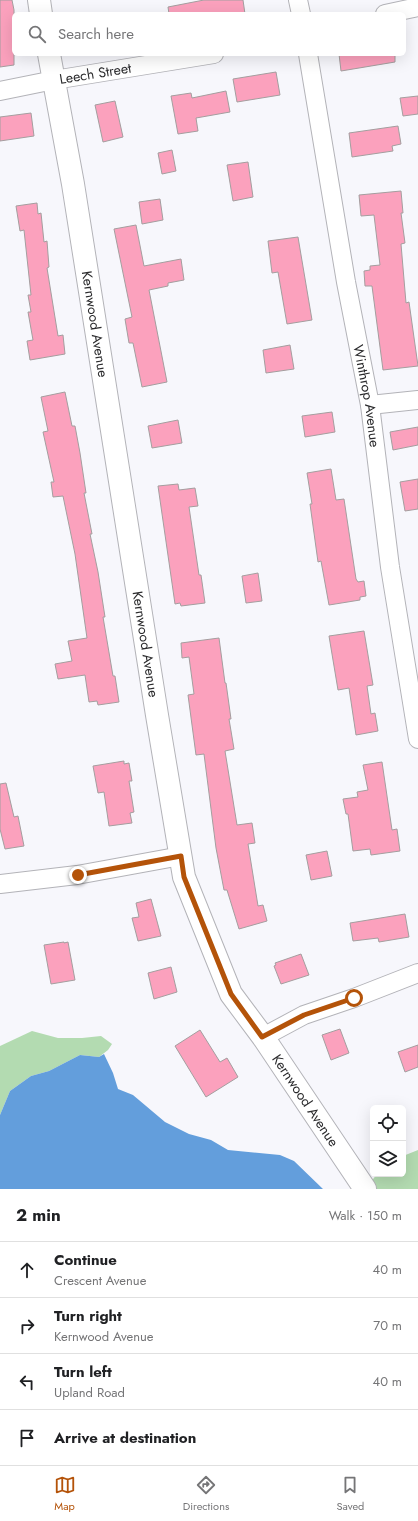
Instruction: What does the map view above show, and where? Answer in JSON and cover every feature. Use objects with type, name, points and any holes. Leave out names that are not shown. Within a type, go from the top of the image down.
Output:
[{"type":"main road","points":[[39,0],[41,12]]},
{"type":"main road","name":"Kernwood Avenue","points":[[49,56],[73,184],[184,877],[231,994],[262,1037],[360,1182]]},
{"type":"street","points":[[298,0],[301,12]]},
{"type":"street","points":[[394,12],[418,7]]},
{"type":"street","name":"Leech Street","points":[[0,92],[54,80],[202,56]]},
{"type":"street","name":"Winthrop Avenue","points":[[308,56],[346,282],[370,406],[390,567],[418,739]]},
{"type":"street","points":[[370,406],[418,400]]},
{"type":"street","points":[[0,884],[78,875],[181,856]]},
{"type":"street","points":[[262,1037],[304,1015],[354,998],[418,973]]},
{"type":"green space","points":[[32,1031],[58,1038],[101,1036],[112,1044],[108,1050],[99,1057],[80,1055],[49,1071],[31,1076],[10,1091],[0,1115],[0,1046]]},
{"type":"green space","points":[[418,1150],[418,1189],[370,1189],[367,1187],[375,1177],[406,1177],[406,1155]]},
{"type":"water","points":[[104,1054],[113,1073],[118,1089],[133,1095],[165,1122],[189,1134],[211,1140],[228,1150],[280,1155],[294,1161],[323,1189],[0,1189],[0,1115],[10,1091],[31,1076],[49,1071],[80,1055],[99,1057]]},
{"type":"building","points":[[0,0],[12,0],[14,12],[12,12],[12,56],[14,56],[14,65],[0,67]]},
{"type":"building","points":[[204,0],[243,0],[245,12],[169,12],[168,7]]},
{"type":"building","points":[[339,56],[395,56],[395,62],[341,71]]},
{"type":"building","points":[[276,72],[280,95],[237,102],[233,79]]},
{"type":"building","points":[[226,91],[230,112],[196,118],[198,131],[178,134],[171,96],[191,93],[192,98]]},
{"type":"building","points":[[418,96],[418,114],[403,116],[400,98]]},
{"type":"building","points":[[115,101],[123,137],[103,142],[95,105]]},
{"type":"building","points":[[31,113],[34,136],[0,141],[0,117]]},
{"type":"building","points":[[398,126],[401,144],[392,146],[393,151],[352,157],[349,133]]},
{"type":"building","points":[[172,150],[176,171],[162,174],[158,153]]},
{"type":"building","points":[[248,162],[253,197],[233,201],[227,165]]},
{"type":"building","points":[[401,191],[403,213],[401,213],[405,243],[401,244],[406,303],[409,302],[418,366],[383,370],[372,286],[365,286],[364,271],[370,270],[370,266],[380,265],[374,215],[361,216],[359,195]]},
{"type":"building","points":[[160,199],[163,220],[142,224],[139,202]]},
{"type":"building","points":[[37,203],[38,214],[41,213],[44,242],[47,241],[49,267],[47,268],[58,336],[63,335],[65,354],[30,360],[27,341],[33,340],[28,312],[31,312],[28,295],[31,295],[24,230],[20,231],[16,206]]},
{"type":"building","points":[[136,225],[144,266],[181,259],[184,280],[168,283],[168,286],[149,290],[167,382],[142,387],[133,343],[129,343],[125,319],[132,317],[114,229]]},
{"type":"building","points":[[298,237],[312,320],[287,324],[278,272],[272,273],[268,241]]},
{"type":"building","points":[[290,345],[294,369],[266,373],[263,350]]},
{"type":"building","points":[[65,392],[72,426],[75,426],[80,453],[86,493],[84,493],[92,534],[90,534],[105,617],[103,617],[119,702],[98,705],[97,701],[89,702],[85,675],[58,679],[55,664],[72,661],[68,641],[87,638],[75,554],[63,496],[53,497],[51,482],[54,482],[43,432],[48,431],[41,397]]},
{"type":"building","points":[[332,412],[335,432],[305,437],[302,416]]},
{"type":"building","points":[[178,420],[182,443],[152,448],[148,426]]},
{"type":"building","points":[[418,427],[418,445],[393,450],[390,432]]},
{"type":"building","points":[[331,469],[336,500],[344,499],[356,579],[358,582],[364,581],[366,596],[360,597],[360,600],[329,605],[321,561],[318,562],[307,473]]},
{"type":"building","points":[[418,479],[418,509],[405,511],[400,482]]},
{"type":"building","points":[[178,484],[179,490],[195,488],[198,506],[189,507],[199,575],[201,575],[205,603],[181,606],[180,603],[175,604],[158,486]]},
{"type":"building","points":[[258,573],[262,601],[246,603],[242,576]]},
{"type":"building","points":[[364,631],[373,685],[367,686],[371,714],[375,713],[378,731],[356,735],[349,688],[338,690],[329,636]]},
{"type":"building","points":[[219,638],[234,749],[225,751],[237,825],[252,823],[255,843],[248,844],[258,906],[263,905],[267,921],[239,929],[227,890],[224,890],[216,848],[204,754],[196,755],[188,695],[194,694],[189,657],[182,658],[181,643]]},
{"type":"building","points":[[124,761],[124,764],[129,763],[132,781],[129,781],[134,812],[130,813],[132,823],[109,826],[104,792],[98,793],[93,766]]},
{"type":"building","points":[[382,762],[392,830],[397,829],[400,851],[371,855],[370,849],[353,851],[348,814],[346,814],[343,799],[358,797],[357,792],[368,790],[363,765]]},
{"type":"building","points":[[6,783],[14,817],[18,816],[24,846],[5,849],[0,829],[0,784]]},
{"type":"building","points":[[327,851],[332,876],[311,880],[306,855]]},
{"type":"building","points":[[151,899],[161,936],[138,941],[132,918],[139,917],[136,903]]},
{"type":"building","points":[[405,914],[409,937],[379,942],[378,938],[353,941],[350,923]]},
{"type":"building","points":[[68,942],[75,980],[51,984],[44,945]]},
{"type":"building","points":[[301,954],[309,975],[281,984],[274,966],[276,965],[275,963]]},
{"type":"building","points":[[171,967],[177,992],[154,999],[148,973]]},
{"type":"building","points":[[340,1029],[349,1053],[331,1060],[322,1035]]},
{"type":"building","points":[[200,1030],[220,1062],[227,1058],[238,1077],[206,1097],[175,1046]]},
{"type":"building","points":[[418,1045],[418,1067],[405,1072],[398,1052]]},
{"type":"route","points":[[78,875],[181,856],[184,877],[231,994],[262,1037],[304,1015],[354,998]]}]
